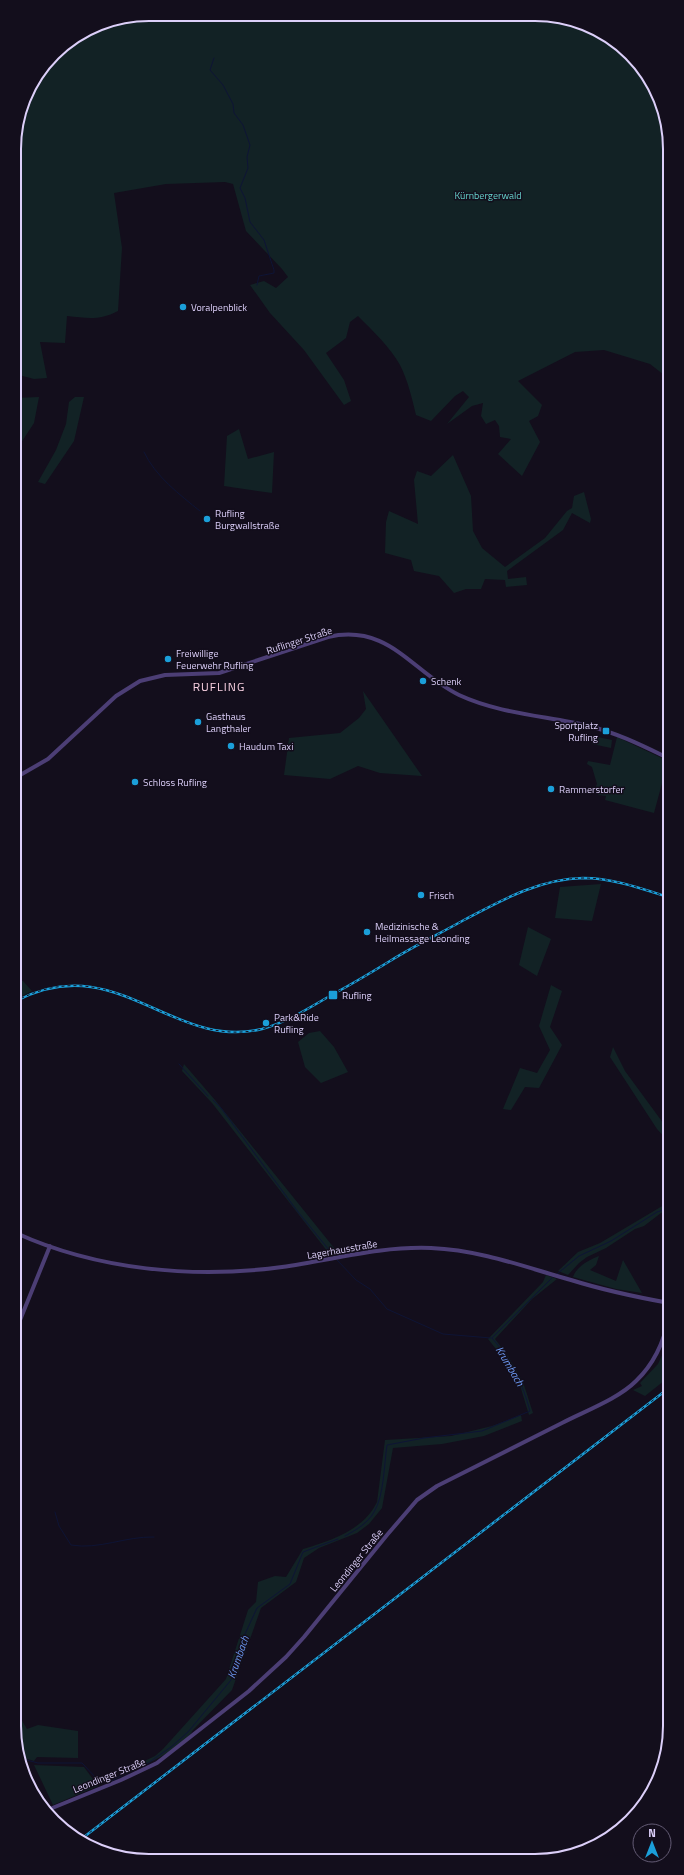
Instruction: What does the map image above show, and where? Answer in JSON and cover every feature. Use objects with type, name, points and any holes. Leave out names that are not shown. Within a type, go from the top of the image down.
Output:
[{"type":"street","name":"Ruflinger Straße","points":[[21,775],[48,759],[113,699],[140,681],[165,675],[219,673],[328,637],[346,634],[368,636],[385,642],[439,683],[466,697],[530,715],[604,730],[663,756]]},
{"type":"street","name":"Lagerhausstraße","points":[[21,1235],[50,1246],[104,1260],[151,1268],[179,1270],[257,1270],[390,1249],[442,1249],[488,1256],[599,1288],[663,1302]]},
{"type":"street","points":[[21,1318],[50,1246]]},
{"type":"street","name":"Leondinger Straße","points":[[52,1808],[132,1776],[157,1763],[174,1751],[249,1691],[286,1657],[417,1500],[437,1486],[592,1408],[631,1385],[649,1367],[659,1351],[663,1340]]},
{"type":"green space","name":"Kürnbergerwald","points":[[149,21],[543,21],[560,23],[591,34],[613,48],[636,71],[646,85],[653,100],[661,124],[663,141],[663,374],[650,364],[604,350],[575,352],[518,381],[542,405],[538,416],[529,421],[540,442],[522,476],[498,454],[511,439],[500,437],[499,426],[495,420],[486,424],[481,416],[483,403],[472,406],[447,424],[469,397],[463,391],[455,396],[431,421],[416,415],[408,383],[396,358],[386,345],[358,316],[350,322],[346,338],[326,353],[344,380],[351,401],[344,405],[304,350],[270,313],[250,285],[264,281],[276,288],[288,277],[246,231],[233,184],[225,182],[166,184],[114,193],[122,248],[118,311],[99,318],[67,316],[65,343],[40,342],[47,378],[34,379],[21,376],[21,141],[23,124],[34,93],[48,71],[65,53],[93,34],[116,25]]},
{"type":"green space","points":[[39,397],[34,423],[21,443],[21,398]]},
{"type":"green space","points":[[75,397],[84,397],[74,441],[45,484],[38,482],[56,450],[66,424],[69,402]]},
{"type":"green space","points":[[239,429],[248,459],[274,452],[272,493],[224,486],[227,436]]},
{"type":"green space","points":[[453,455],[471,496],[473,531],[482,548],[505,567],[545,538],[567,511],[572,508],[574,496],[584,492],[591,519],[590,523],[572,513],[563,530],[507,571],[508,579],[526,577],[527,585],[506,587],[505,580],[485,579],[481,589],[466,589],[454,593],[439,576],[414,571],[411,560],[385,553],[386,522],[389,511],[418,524],[414,480],[417,471],[431,476]]},
{"type":"green space","points":[[363,691],[422,776],[380,773],[358,766],[330,779],[284,775],[289,738],[340,733],[359,718],[366,709]]},
{"type":"green space","points":[[593,736],[612,740],[611,748],[592,744]]},
{"type":"green space","points":[[617,737],[663,759],[663,780],[654,813],[605,800],[606,796],[598,795],[595,788],[597,784],[592,767],[587,764],[588,761],[610,765]]},
{"type":"green space","points":[[601,884],[592,921],[555,918],[560,887]]},
{"type":"green space","points":[[528,927],[551,939],[537,976],[519,965]]},
{"type":"green space","points":[[21,980],[23,981],[32,991],[21,996]]},
{"type":"green space","points":[[551,985],[562,991],[550,1027],[562,1045],[539,1088],[525,1087],[511,1110],[503,1109],[520,1068],[537,1073],[550,1050],[539,1026]]},
{"type":"green space","points":[[320,1031],[334,1047],[348,1072],[321,1083],[305,1067],[298,1042],[309,1033]]},
{"type":"green space","points":[[613,1047],[625,1071],[663,1123],[663,1136],[657,1129],[610,1057]]},
{"type":"green space","points":[[184,1064],[215,1100],[339,1254],[331,1256],[212,1103],[182,1071]]},
{"type":"green space","points":[[21,1189],[22,1191],[21,1212]]},
{"type":"green space","points":[[663,1206],[663,1212],[644,1226],[635,1229],[606,1248],[587,1257],[568,1275],[558,1271],[578,1252],[600,1243]]},
{"type":"green space","points":[[599,1256],[596,1265],[590,1270],[616,1281],[623,1260],[642,1293],[616,1289],[573,1277],[580,1267]]},
{"type":"green space","points":[[546,1275],[557,1279],[532,1299],[495,1339],[508,1356],[523,1382],[533,1413],[529,1415],[519,1382],[504,1359],[488,1339],[543,1282]]},
{"type":"green space","points":[[663,1353],[663,1382],[645,1396],[633,1390],[642,1386],[640,1383],[658,1364]]},
{"type":"green space","points":[[521,1415],[522,1421],[484,1436],[442,1444],[393,1448],[382,1508],[369,1524],[357,1533],[319,1548],[304,1558],[296,1582],[261,1608],[232,1690],[189,1736],[174,1749],[144,1766],[127,1773],[126,1770],[155,1756],[163,1749],[226,1679],[248,1610],[256,1602],[258,1582],[275,1576],[286,1577],[303,1549],[345,1533],[364,1520],[371,1512],[377,1502],[385,1440],[451,1436],[492,1426]]},
{"type":"green space","points":[[21,1719],[27,1729],[38,1725],[78,1731],[78,1758],[37,1757],[34,1761],[25,1758],[22,1742]]},
{"type":"green space","points":[[34,1765],[84,1767],[98,1786],[53,1805]]},
{"type":"waterway","points":[[214,58],[210,70],[223,85],[233,104],[234,113],[243,125],[250,145],[247,157],[248,168],[240,188],[245,198],[250,222],[264,240],[274,270],[274,273],[259,276],[257,285]]},
{"type":"waterway","points":[[144,452],[161,477],[176,492],[200,511]]},
{"type":"waterway","points":[[179,1064],[208,1096]]},
{"type":"waterway","points":[[213,1100],[221,1108],[298,1212],[334,1256]]},
{"type":"waterway","name":"Krumbach","points":[[557,1274],[579,1256],[611,1241],[657,1212],[663,1210]]},
{"type":"waterway","points":[[337,1260],[356,1280],[370,1289],[387,1309],[443,1334],[491,1338]]},
{"type":"waterway","name":"Krumbach","points":[[345,1536],[365,1523],[374,1512],[382,1489],[387,1445],[424,1438],[482,1431],[530,1411],[516,1372],[492,1338],[554,1276]]},
{"type":"waterway","points":[[55,1512],[59,1526],[71,1545],[92,1546],[144,1537],[154,1537]]},
{"type":"waterway","name":"Krumbach","points":[[104,1780],[111,1781],[148,1763],[171,1747],[188,1732],[231,1680],[245,1634],[257,1608],[290,1584],[303,1552],[338,1539]]},
{"type":"waterway","name":"Krumbach","points":[[25,1760],[38,1763],[82,1763],[97,1779],[100,1780]]},
{"type":"railway","points":[[21,999],[52,988],[84,986],[114,992],[171,1016],[200,1026],[230,1032],[262,1029],[300,1013],[408,950],[478,912],[536,886],[567,879],[594,878],[626,884],[663,895]]},
{"type":"railway","points":[[85,1836],[663,1393]]},
{"type":"place","name":"Voralpenblick","points":[[183,307]]},
{"type":"place","name":"Rufling Burgwallstraße","points":[[207,519]]},
{"type":"place","name":"Freiwillige Feuerwehr Rufling","points":[[168,659]]},
{"type":"place","name":"Schenk","points":[[423,681]]},
{"type":"place","name":"Gasthaus Langthaler","points":[[198,722]]},
{"type":"place","name":"Sportplatz Rufling","points":[[606,731]]},
{"type":"place","name":"Haudum Taxi","points":[[231,746]]},
{"type":"place","name":"Schloss Rufling","points":[[135,782]]},
{"type":"place","name":"Rammerstorfer","points":[[551,789]]},
{"type":"place","name":"Frisch","points":[[421,895]]},
{"type":"place","name":"Medizinische & Heilmassage Leonding","points":[[367,932]]},
{"type":"place","name":"Rufling","points":[[333,995]]},
{"type":"place","name":"Park&Ride Rufling","points":[[266,1023]]},
{"type":"district","name":"RUFLING","points":[[219,687]]}]
